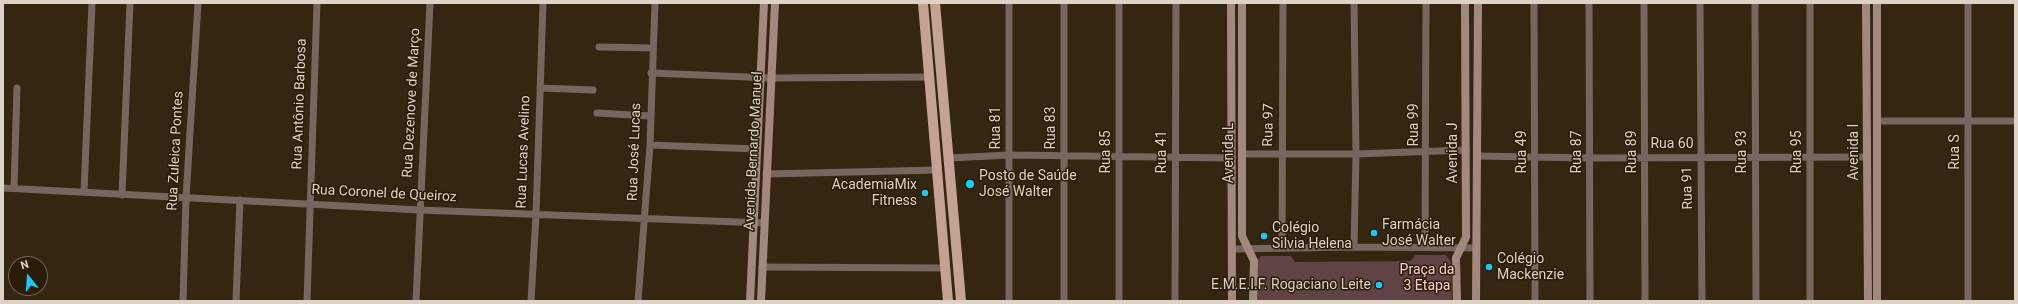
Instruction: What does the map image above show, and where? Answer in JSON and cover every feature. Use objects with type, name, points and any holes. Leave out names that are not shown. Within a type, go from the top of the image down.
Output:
[{"type":"main road","points":[[923,3],[936,143],[948,301]]},
{"type":"main road","points":[[936,3],[961,301]]},
{"type":"main road","points":[[934,121],[946,121]]},
{"type":"main road","points":[[936,143],[948,143]]},
{"type":"street","points":[[84,192],[92,3]]},
{"type":"street","points":[[122,195],[130,3]]},
{"type":"street","name":"Rua Zuleica Pontes","points":[[183,301],[186,198],[198,3]]},
{"type":"street","name":"Rua Antônio Barbosa","points":[[307,301],[317,3]]},
{"type":"street","name":"Rua Dezenove de Março","points":[[416,301],[430,3]]},
{"type":"street","name":"Rua Lucas Avelino","points":[[530,301],[536,215],[543,3]]},
{"type":"street","name":"Rua José Lucas","points":[[638,301],[650,145],[651,73],[655,3]]},
{"type":"street","name":"Avenida Bernardo Manuel","points":[[750,301],[764,3]]},
{"type":"street","name":"Avenida Bernardo Manuel","points":[[761,301],[770,78],[775,3]]},
{"type":"street","name":"Rua 81","points":[[1009,3],[1009,301]]},
{"type":"street","name":"Rua 83","points":[[1064,3],[1064,301]]},
{"type":"street","name":"Rua 85","points":[[1119,3],[1119,301]]},
{"type":"street","name":"Rua 41","points":[[1175,301],[1176,3]]},
{"type":"street","name":"Avenida L","points":[[1231,3],[1232,301]]},
{"type":"street","name":"Avenida L","points":[[1242,3],[1242,236],[1254,261],[1253,301]]},
{"type":"street","name":"Rua 97","points":[[1282,248],[1283,3]]},
{"type":"street","points":[[1354,3],[1356,154],[1354,247]]},
{"type":"street","name":"Rua 99","points":[[1425,247],[1427,151],[1426,3]]},
{"type":"street","name":"Avenida J","points":[[1457,301],[1456,258],[1466,237],[1465,3]]},
{"type":"street","name":"Avenida J","points":[[1476,301],[1478,3]]},
{"type":"street","name":"Rua 49","points":[[1534,3],[1536,158],[1535,301]]},
{"type":"street","name":"Rua 87","points":[[1589,3],[1590,301]]},
{"type":"street","name":"Rua 89","points":[[1644,3],[1646,157],[1645,301]]},
{"type":"street","name":"Rua 91","points":[[1700,3],[1702,301]]},
{"type":"street","name":"Rua 93","points":[[1755,3],[1756,301]]},
{"type":"street","name":"Rua 95","points":[[1810,3],[1810,301]]},
{"type":"street","name":"Avenida I","points":[[1866,3],[1868,301]]},
{"type":"street","name":"Avenida I","points":[[1877,3],[1877,301]]},
{"type":"street","name":"Rua S","points":[[1968,3],[1968,301]]},
{"type":"street","points":[[599,46],[653,48]]},
{"type":"street","points":[[651,73],[770,78],[930,77]]},
{"type":"street","points":[[14,188],[17,88]]},
{"type":"street","points":[[540,88],[593,90]]},
{"type":"street","points":[[597,113],[650,116]]},
{"type":"street","points":[[1878,122],[2015,121]]},
{"type":"street","points":[[650,145],[757,149]]},
{"type":"street","points":[[1242,154],[1356,154],[1466,150]]},
{"type":"street","points":[[949,158],[1009,155],[1231,158]]},
{"type":"street","name":"Rua 60","points":[[1477,156],[1536,158],[1700,158],[1755,156],[1867,157]]},
{"type":"street","points":[[1466,167],[1477,167]]},
{"type":"street","points":[[766,174],[938,170]]},
{"type":"street","points":[[1232,171],[1242,171]]},
{"type":"street","name":"Rua Coronel de Queiroz","points":[[3,188],[420,210],[764,223]]},
{"type":"street","points":[[236,301],[240,200]]},
{"type":"street","points":[[1233,250],[1354,247],[1476,248]]},
{"type":"street","points":[[762,267],[945,268]]},
{"type":"green space","name":"Praça da 3 Etapa","points":[[1415,255],[1446,255],[1451,262],[1452,301],[1256,301],[1256,262],[1261,256],[1291,256],[1295,262],[1411,261]]},
{"type":"place","name":"Posto de Saúde José Walter","points":[[970,184]]},
{"type":"place","name":"AcademiaMix Fitness","points":[[925,193]]},
{"type":"place","name":"Farmácia José Walter","points":[[1374,233]]},
{"type":"place","name":"Colégio Silvia Helena","points":[[1264,236]]},
{"type":"place","name":"Colégio Mackenzie","points":[[1489,267]]},
{"type":"place","name":"E.M.E.I.F. Rogaciano Leite","points":[[1379,285]]}]
